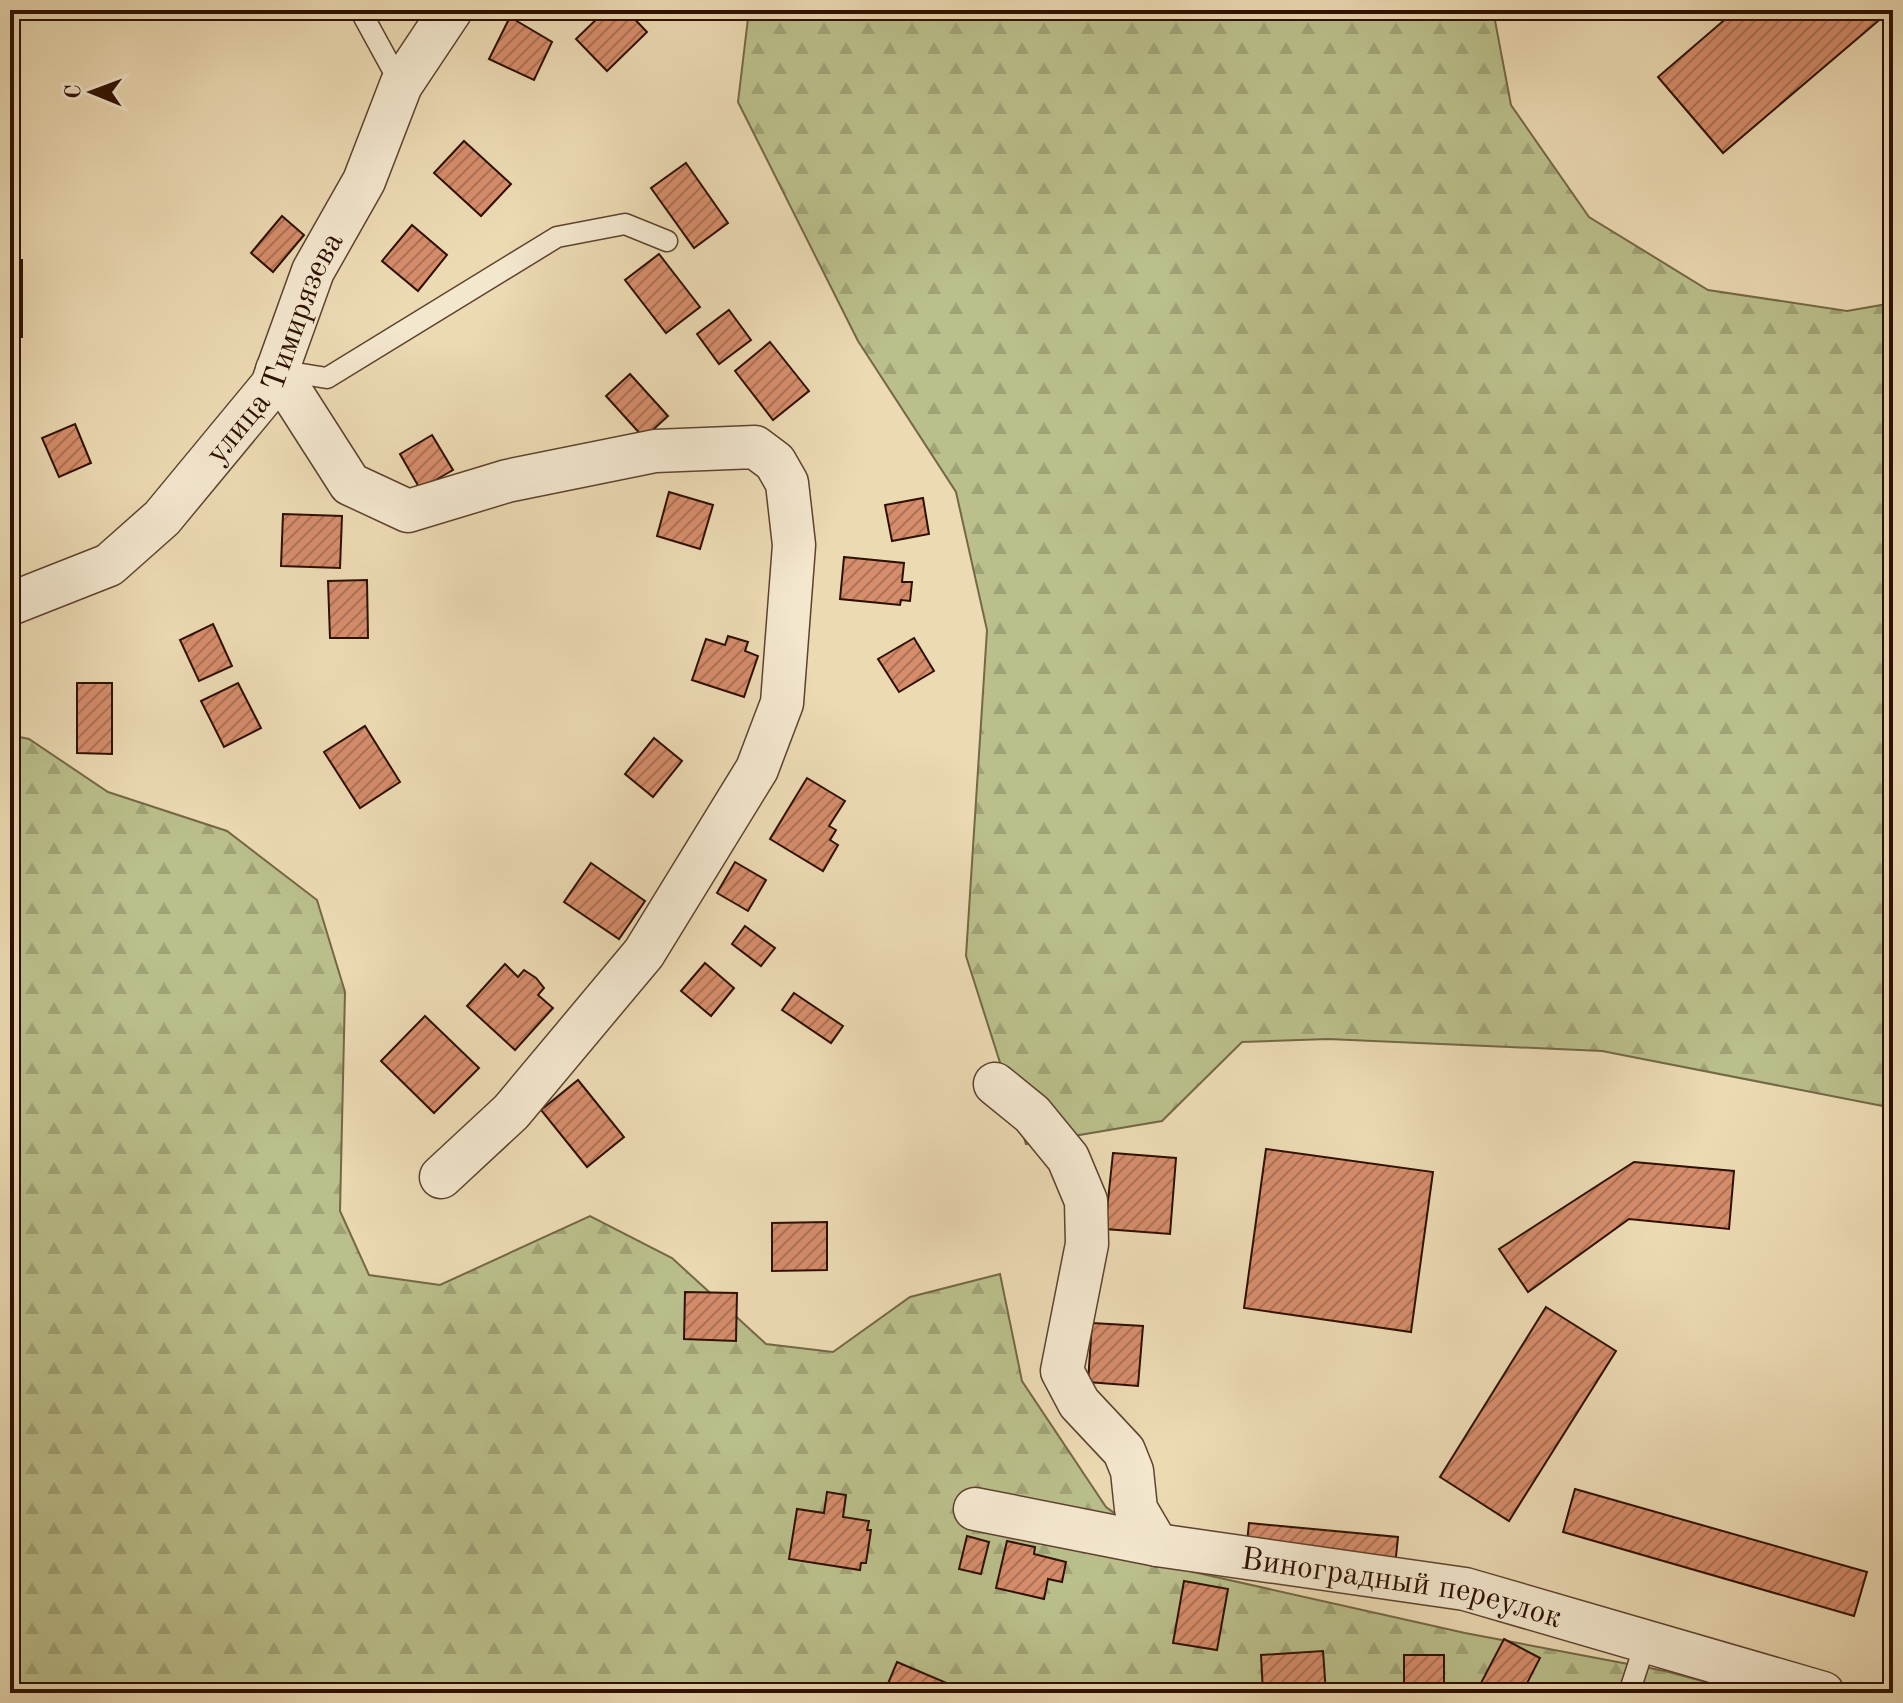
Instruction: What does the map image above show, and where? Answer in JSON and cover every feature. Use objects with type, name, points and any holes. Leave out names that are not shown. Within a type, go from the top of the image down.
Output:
[{"type":"street","name":"улица Тимирязева","points":[[10,604],[109,565],[162,518],[272,385],[313,271],[364,181],[401,85],[451,10]]},
{"type":"street","points":[[277,370],[350,484],[408,511],[507,481],[655,451],[755,447],[775,462],[787,483],[794,545],[782,703],[757,769],[644,953],[511,1112],[441,1177]]},
{"type":"street","points":[[995,1084],[1032,1114],[1068,1158],[1086,1201],[1087,1244],[1062,1371],[1079,1403],[1124,1451],[1132,1471],[1136,1509],[1157,1545]]},
{"type":"street","name":"Виноградный переулок","points":[[975,1509],[1157,1545],[1465,1589],[1645,1644],[1823,1693]]},
{"type":"lane","points":[[360,10],[401,85]]},
{"type":"lane","points":[[277,370],[327,378],[557,237],[625,224],[667,241]]},
{"type":"lane","points":[[1629,1693],[1645,1644]]},
{"type":"green space","points":[[749,10],[1493,10],[1511,105],[1589,217],[1708,290],[1847,311],[1893,303],[1893,1108],[1602,1051],[1328,1039],[1242,1042],[1162,1121],[1026,1144],[966,956],[987,630],[956,492],[858,341],[738,102]]},
{"type":"green space","points":[[10,735],[29,739],[108,792],[227,831],[317,900],[345,992],[340,1211],[369,1275],[440,1285],[590,1216],[672,1258],[766,1344],[833,1352],[910,1297],[1000,1274],[1022,1381],[1106,1507],[1198,1573],[1465,1633],[1665,1671],[1747,1693],[10,1693]]},
{"type":"building","points":[[606,10],[626,10],[647,32],[607,71],[576,39]]},
{"type":"building","points":[[1736,10],[1891,10],[1723,153],[1658,77]]},
{"type":"building","points":[[510,17],[552,42],[534,80],[489,59]]},
{"type":"building","points":[[464,141],[511,184],[481,216],[434,173]]},
{"type":"building","points":[[686,163],[728,223],[694,248],[651,188]]},
{"type":"building","points":[[282,216],[304,235],[273,272],[251,253]]},
{"type":"building","points":[[412,225],[447,255],[418,291],[382,261]]},
{"type":"building","points":[[659,254],[700,307],[666,333],[625,280]]},
{"type":"building","points":[[10,260],[22,260],[22,337],[10,337]]},
{"type":"building","points":[[729,310],[751,340],[719,364],[697,334]]},
{"type":"building","points":[[770,342],[809,391],[773,420],[735,371]]},
{"type":"building","points":[[630,374],[668,416],[644,438],[606,396]]},
{"type":"building","points":[[75,424],[91,463],[59,477],[42,438]]},
{"type":"building","points":[[432,435],[453,470],[420,489],[400,454]]},
{"type":"building","points":[[669,492],[713,505],[700,549],[657,536]]},
{"type":"building","points":[[923,498],[929,534],[892,541],[885,505]]},
{"type":"building","points":[[283,514],[342,516],[340,568],[281,566]]},
{"type":"building","points":[[844,557],[904,563],[902,582],[912,582],[910,601],[901,600],[900,605],[840,599]]},
{"type":"building","points":[[367,580],[368,638],[330,638],[328,581]]},
{"type":"building","points":[[213,624],[232,666],[199,681],[180,640]]},
{"type":"building","points":[[728,636],[748,642],[745,651],[758,656],[744,697],[692,680],[706,639],[725,645]]},
{"type":"building","points":[[914,638],[934,671],[899,692],[878,659]]},
{"type":"building","points":[[77,683],[112,683],[112,754],[77,753]]},
{"type":"building","points":[[238,683],[261,728],[224,747],[201,701]]},
{"type":"building","points":[[365,726],[400,782],[360,808],[324,752]]},
{"type":"building","points":[[654,738],[682,761],[653,797],[625,774]]},
{"type":"building","points":[[807,778],[845,801],[829,826],[836,830],[830,840],[838,845],[823,871],[770,839]]},
{"type":"building","points":[[735,862],[766,880],[748,911],[717,893]]},
{"type":"building","points":[[591,863],[645,901],[619,939],[564,902]]},
{"type":"building","points":[[745,926],[775,948],[761,966],[732,944]]},
{"type":"building","points":[[705,963],[734,988],[711,1016],[681,991]]},
{"type":"building","points":[[505,964],[518,977],[524,970],[536,978],[544,988],[538,995],[553,1008],[515,1050],[467,1006]]},
{"type":"building","points":[[794,993],[843,1026],[831,1043],[782,1010]]},
{"type":"building","points":[[425,1016],[479,1068],[434,1113],[381,1061]]},
{"type":"building","points":[[578,1080],[624,1137],[587,1167],[541,1110]]},
{"type":"building","points":[[1266,1149],[1433,1172],[1411,1332],[1244,1308]]},
{"type":"building","points":[[1113,1153],[1176,1158],[1170,1234],[1105,1229]]},
{"type":"building","points":[[1634,1162],[1734,1171],[1729,1229],[1629,1219],[1528,1292],[1499,1249]]},
{"type":"building","points":[[827,1222],[827,1270],[772,1271],[772,1223]]},
{"type":"building","points":[[685,1292],[737,1293],[736,1341],[684,1339]]},
{"type":"building","points":[[1546,1307],[1616,1351],[1509,1521],[1440,1477]]},
{"type":"building","points":[[1092,1323],[1143,1326],[1138,1386],[1088,1382]]},
{"type":"building","points":[[1575,1489],[1867,1572],[1854,1616],[1563,1532]]},
{"type":"building","points":[[827,1492],[846,1495],[843,1517],[869,1521],[867,1530],[871,1530],[866,1563],[861,1563],[860,1570],[789,1559],[797,1509],[824,1513]]},
{"type":"building","points":[[1249,1523],[1398,1537],[1395,1566],[1246,1552]]},
{"type":"building","points":[[967,1536],[989,1542],[981,1574],[959,1569]]},
{"type":"building","points":[[1007,1541],[1035,1547],[1034,1554],[1066,1562],[1062,1582],[1048,1579],[1044,1599],[996,1588]]},
{"type":"building","points":[[1184,1581],[1228,1589],[1217,1650],[1173,1643]]},
{"type":"building","points":[[1504,1639],[1540,1658],[1522,1693],[1500,1693],[1481,1683]]},
{"type":"building","points":[[1323,1651],[1326,1693],[1263,1693],[1261,1655]]},
{"type":"building","points":[[1404,1655],[1444,1655],[1444,1693],[1404,1693]]},
{"type":"building","points":[[897,1662],[949,1684],[945,1693],[884,1693]]}]
